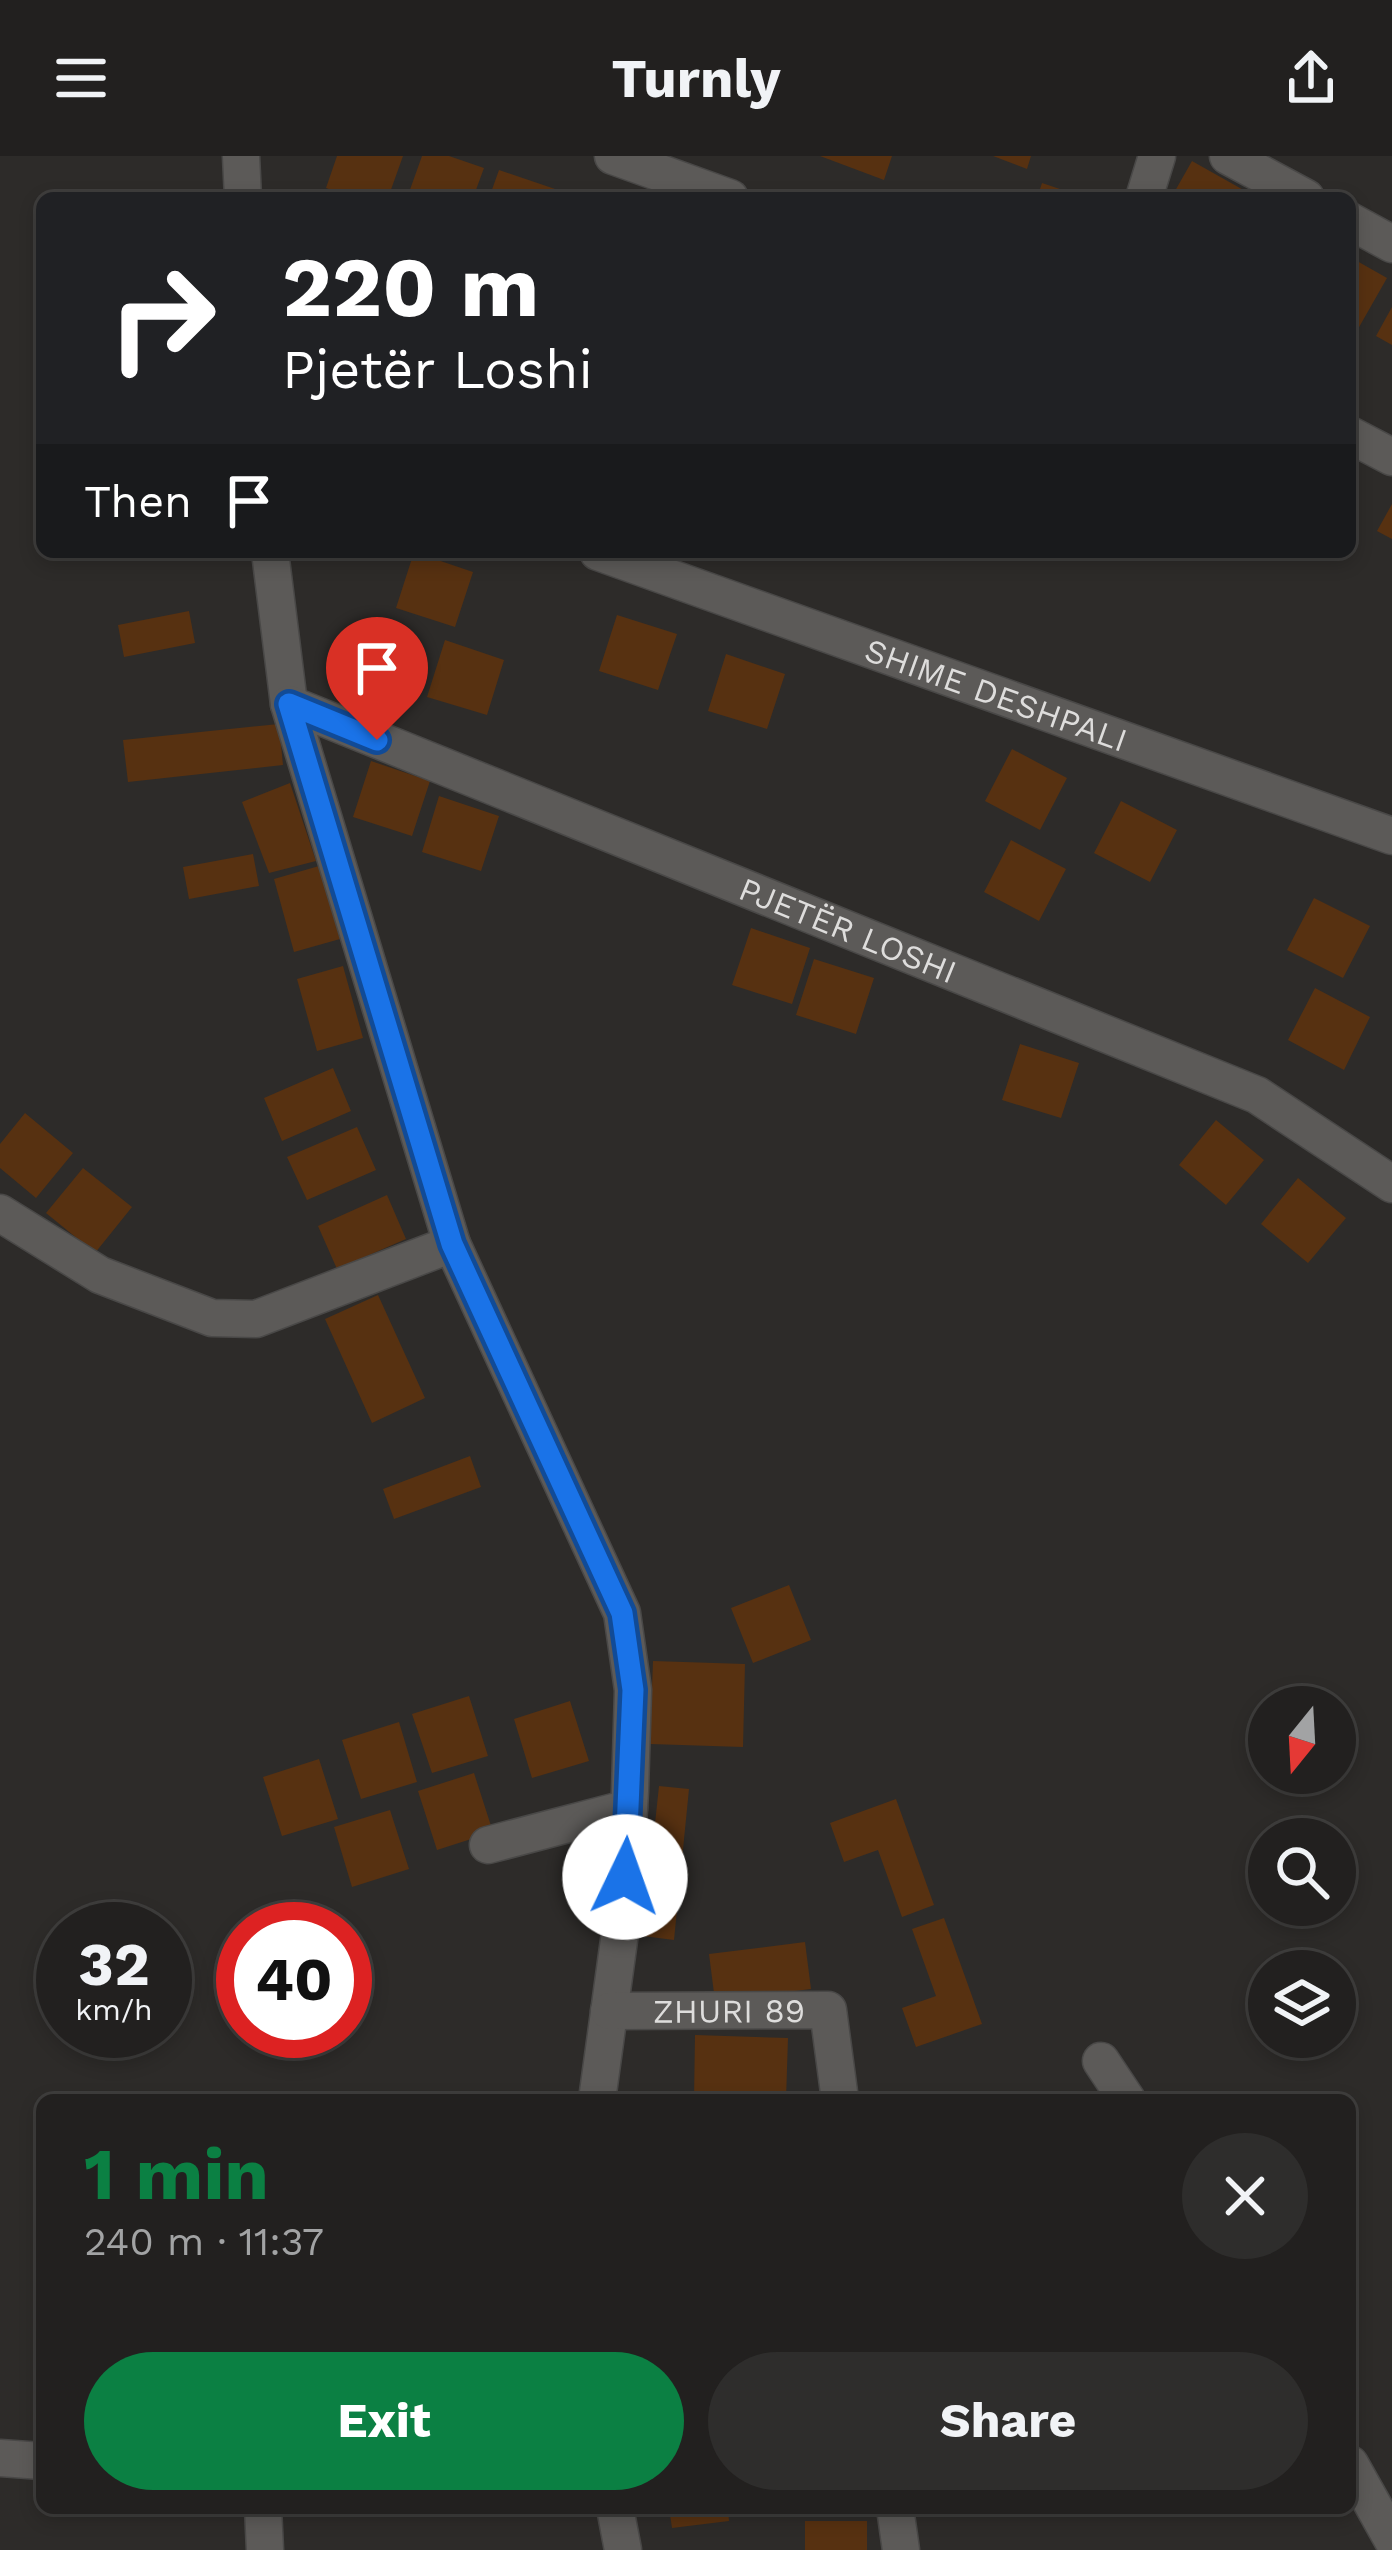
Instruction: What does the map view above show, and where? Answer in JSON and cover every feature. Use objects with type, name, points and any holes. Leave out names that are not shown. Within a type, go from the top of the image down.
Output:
[{"type":"street","points":[[241,156],[243,192]]},
{"type":"street","points":[[613,156],[713,192]]},
{"type":"street","points":[[1146,192],[1156,156]]},
{"type":"street","points":[[1228,156],[1295,192]]},
{"type":"street","points":[[1356,224],[1392,244]]},
{"type":"street","points":[[1356,439],[1392,458]]},
{"type":"street","points":[[271,558],[289,704],[452,1244],[622,1613],[633,1690],[629,1808],[623,1911],[598,2094]]},
{"type":"street","name":"SHIME DESHPALI","points":[[615,558],[1392,836]]},
{"type":"street","name":"PJETËR LOSHI","points":[[289,704],[1257,1095],[1392,1184]]},
{"type":"street","points":[[0,1213],[100,1275],[212,1318],[256,1319],[452,1244]]},
{"type":"street","points":[[488,1844],[629,1808]]},
{"type":"street","name":"ZHURI 89","points":[[609,2011],[828,2010],[839,2094]]},
{"type":"street","points":[[1101,2061],[1123,2094]]},
{"type":"street","points":[[0,2458],[36,2461]]},
{"type":"street","points":[[1356,2475],[1392,2539]]},
{"type":"street","points":[[263,2514],[265,2550]]},
{"type":"street","points":[[616,2514],[623,2550]]},
{"type":"street","points":[[896,2514],[901,2550]]},
{"type":"building","points":[[337,156],[403,156],[390,192],[326,188]]},
{"type":"building","points":[[422,156],[449,156],[484,168],[475,192],[409,192]]},
{"type":"building","points":[[820,156],[892,156],[884,180]]},
{"type":"building","points":[[993,156],[1031,156],[1027,169]]},
{"type":"building","points":[[1192,161],[1247,192],[1174,192]]},
{"type":"building","points":[[499,170],[558,190],[558,192],[491,192]]},
{"type":"building","points":[[1042,183],[1069,192],[1039,192]]},
{"type":"building","points":[[1356,260],[1387,278],[1356,328]]},
{"type":"building","points":[[1392,307],[1392,345],[1376,336]]},
{"type":"building","points":[[1392,504],[1392,539],[1377,531]]},
{"type":"building","points":[[412,558],[432,558],[473,572],[455,627],[396,608]]},
{"type":"building","points":[[189,611],[195,643],[124,657],[118,625]]},
{"type":"building","points":[[617,615],[677,634],[658,690],[599,671]]},
{"type":"building","points":[[445,640],[504,660],[487,715],[427,697]]},
{"type":"building","points":[[726,654],[785,674],[767,729],[708,711]]},
{"type":"building","points":[[279,724],[283,765],[128,782],[123,740]]},
{"type":"building","points":[[1012,749],[1067,778],[1040,830],[985,801]]},
{"type":"building","points":[[371,761],[430,781],[412,836],[353,817]]},
{"type":"building","points":[[290,783],[316,861],[269,873],[242,802]]},
{"type":"building","points":[[439,796],[499,816],[481,871],[422,852]]},
{"type":"building","points":[[1121,801],[1177,830],[1150,882],[1094,853]]},
{"type":"building","points":[[1011,840],[1066,869],[1039,921],[984,892]]},
{"type":"building","points":[[253,854],[259,886],[189,899],[183,867]]},
{"type":"building","points":[[319,866],[340,939],[294,952],[274,879]]},
{"type":"building","points":[[1314,898],[1370,926],[1343,978],[1287,950]]},
{"type":"building","points":[[751,928],[810,948],[792,1004],[732,985]]},
{"type":"building","points":[[814,959],[874,978],[856,1034],[796,1015]]},
{"type":"building","points":[[343,966],[363,1038],[317,1051],[297,979]]},
{"type":"building","points":[[1315,988],[1370,1017],[1344,1070],[1288,1040]]},
{"type":"building","points":[[1020,1044],[1079,1063],[1061,1118],[1002,1100]]},
{"type":"building","points":[[333,1068],[351,1111],[282,1141],[264,1098]]},
{"type":"building","points":[[25,1113],[73,1153],[36,1198],[0,1168],[0,1144]]},
{"type":"building","points":[[1216,1120],[1264,1160],[1226,1205],[1179,1165]]},
{"type":"building","points":[[357,1127],[376,1170],[307,1200],[287,1157]]},
{"type":"building","points":[[83,1168],[132,1207],[95,1253],[46,1213]]},
{"type":"building","points":[[1298,1178],[1346,1218],[1308,1263],[1261,1224]]},
{"type":"building","points":[[387,1195],[406,1239],[337,1269],[318,1226]]},
{"type":"building","points":[[378,1295],[425,1398],[372,1423],[325,1319]]},
{"type":"building","points":[[470,1456],[481,1487],[394,1519],[383,1489]]},
{"type":"building","points":[[789,1585],[811,1640],[753,1663],[731,1608]]},
{"type":"building","points":[[653,1661],[745,1664],[743,1747],[650,1744]]},
{"type":"building","points":[[469,1696],[488,1756],[432,1773],[412,1714]]},
{"type":"building","points":[[570,1701],[589,1761],[532,1778],[514,1719]]},
{"type":"building","points":[[399,1722],[417,1782],[361,1799],[342,1740]]},
{"type":"building","points":[[319,1759],[338,1819],[282,1836],[263,1777]]},
{"type":"building","points":[[474,1773],[493,1832],[437,1850],[418,1791]]},
{"type":"building","points":[[659,1786],[689,1789],[674,1940],[643,1936]]},
{"type":"building","points":[[896,1799],[934,1905],[902,1917],[878,1850],[844,1862],[830,1823]]},
{"type":"building","points":[[390,1810],[409,1869],[352,1887],[334,1827]]},
{"type":"building","points":[[944,1918],[982,2024],[916,2047],[902,2008],[936,1996],[912,1929]]},
{"type":"building","points":[[805,1942],[811,1989],[715,2001],[709,1954]]},
{"type":"building","points":[[695,2035],[788,2038],[786,2094],[694,2094]]},
{"type":"building","points":[[670,2514],[728,2514],[729,2521],[672,2528]]},
{"type":"building","points":[[805,2521],[867,2521],[867,2550],[805,2550]]},
{"type":"route","points":[[377,740],[289,704],[452,1244],[622,1613],[633,1690],[625,1877]]}]
